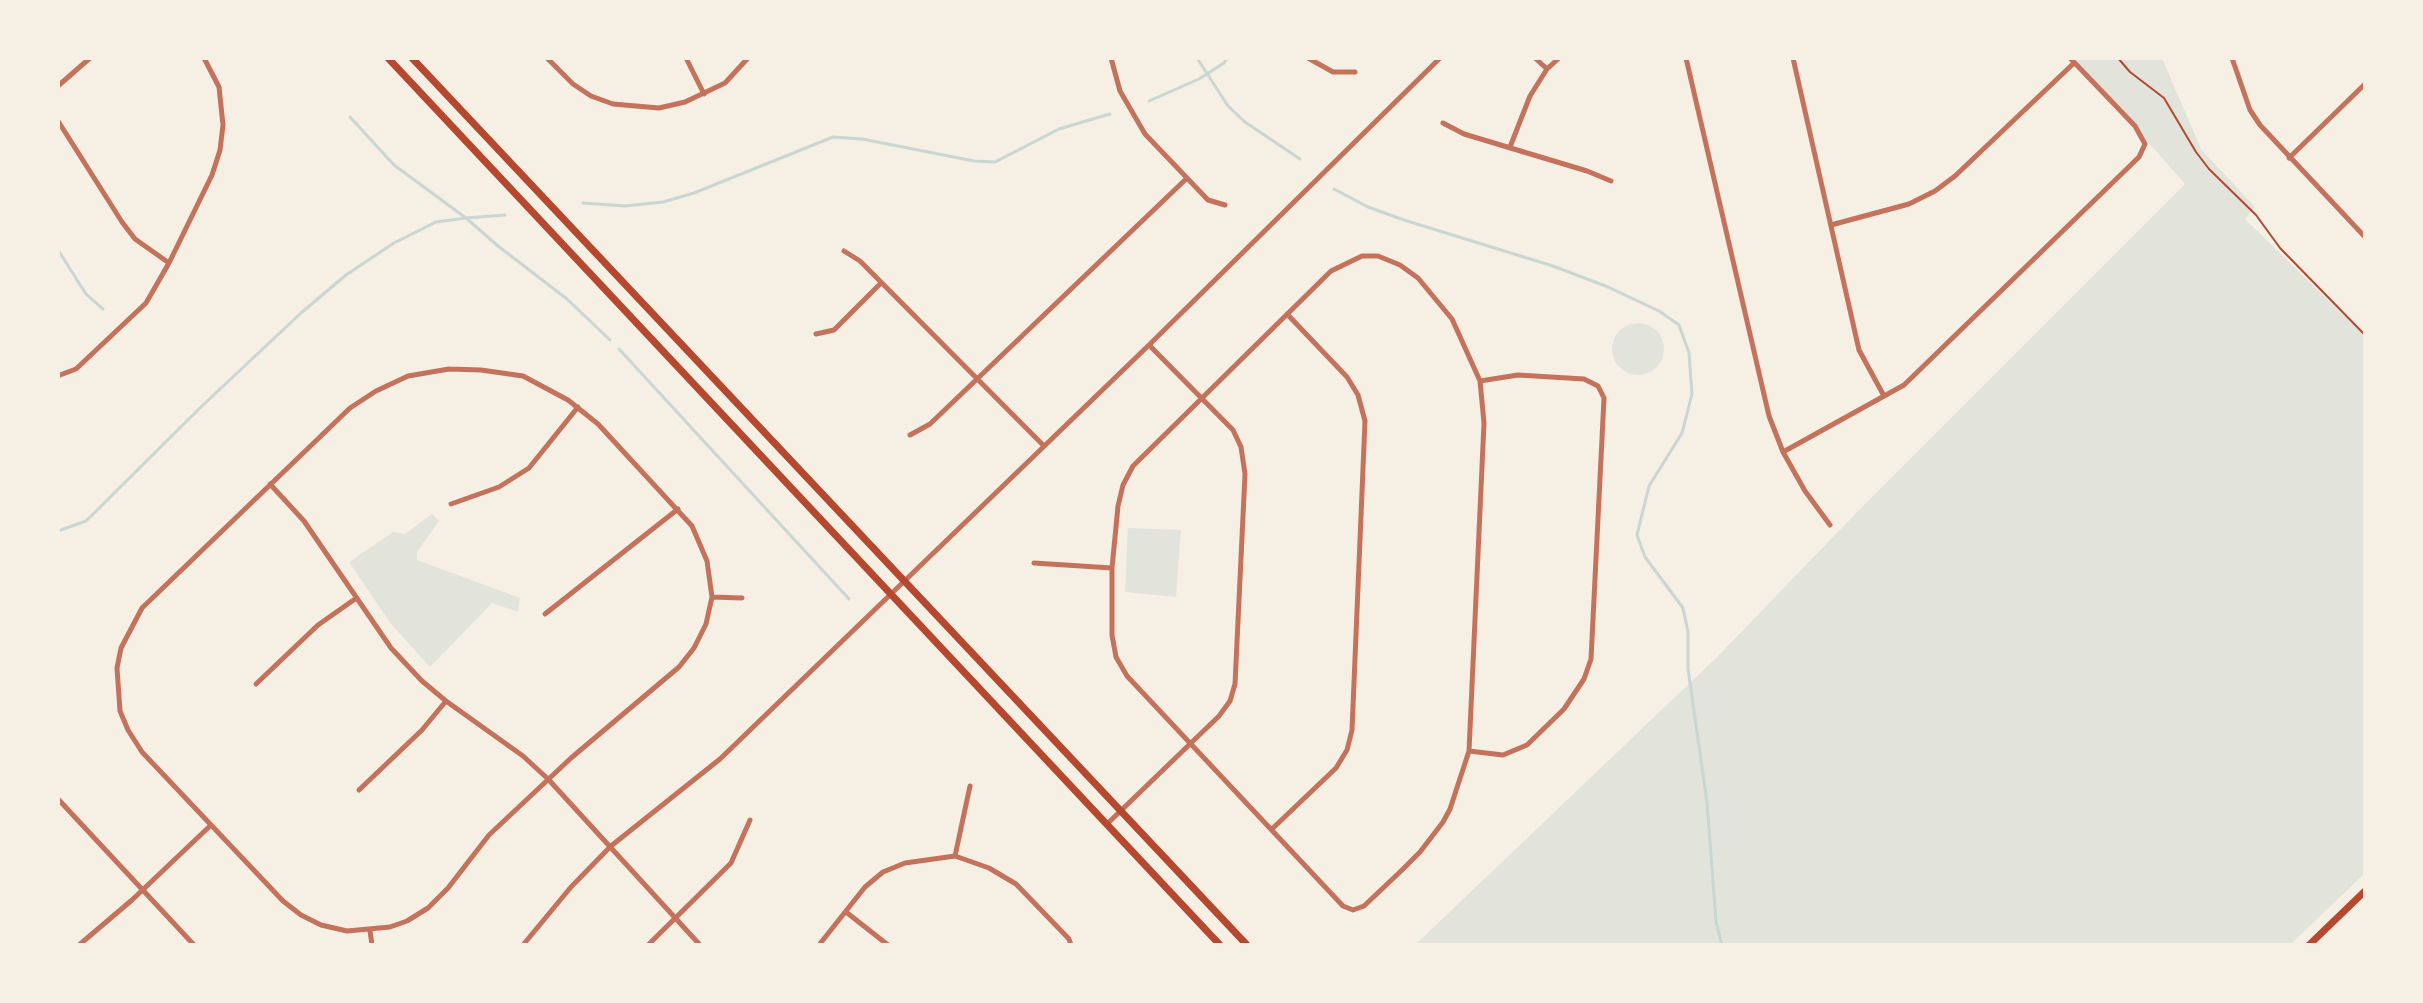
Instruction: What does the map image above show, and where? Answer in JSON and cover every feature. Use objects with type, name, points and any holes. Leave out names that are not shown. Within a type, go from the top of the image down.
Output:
[{"type":"main road","points":[[388,58],[1220,945]]},
{"type":"main road","points":[[412,58],[1247,945]]},
{"type":"main road","points":[[2309,945],[2365,891]]},
{"type":"street","points":[[58,86],[90,58]]},
{"type":"street","points":[[58,374],[76,369],[146,303],[212,175],[220,150],[223,125],[219,87],[204,58]]},
{"type":"street","points":[[547,58],[573,84],[591,96],[635,108],[659,108],[704,94],[725,83],[748,58]]},
{"type":"street","points":[[686,58],[704,94]]},
{"type":"street","points":[[1111,58],[1120,91],[1136,121],[1208,200],[1225,205]]},
{"type":"street","points":[[1308,58],[1333,72],[1355,72]]},
{"type":"street","points":[[523,945],[571,887],[611,846],[720,759],[1149,345],[1440,58]]},
{"type":"street","points":[[1535,58],[1547,69]]},
{"type":"street","points":[[1510,147],[1522,111],[1547,69],[1559,58]]},
{"type":"street","points":[[1686,58],[1769,416],[1783,452],[1805,491],[1830,525]]},
{"type":"street","points":[[1793,58],[1859,350],[1884,396]]},
{"type":"street","points":[[2232,58],[2250,110],[2260,125],[2365,237]]},
{"type":"street","points":[[1783,452],[1904,385],[2139,157],[2145,144],[2135,126],[2072,60],[1955,176],[1935,191],[1909,204],[1831,225]]},
{"type":"street","points":[[2289,158],[2365,84]]},
{"type":"street","points":[[58,121],[135,239],[169,263]]},
{"type":"street","points":[[1443,123],[1464,134],[1611,181]]},
{"type":"street","points":[[910,435],[930,424],[1186,179]]},
{"type":"street","points":[[844,251],[860,261],[1044,446]]},
{"type":"street","points":[[1362,256],[1378,256],[1395,262],[1418,278],[1452,319],[1480,381],[1484,423],[1469,751],[1450,809],[1426,845],[1364,906],[1353,910],[1343,906],[1127,676],[1116,657],[1112,635],[1112,568],[1118,506],[1123,485],[1133,466],[1287,314],[1341,264],[1362,256]]},
{"type":"street","points":[[816,334],[834,330],[881,283]]},
{"type":"street","points":[[1272,829],[1336,768],[1347,750],[1352,730],[1365,421],[1358,395],[1347,377],[1287,314]]},
{"type":"street","points":[[1107,824],[1219,716],[1230,701],[1235,684],[1245,474],[1241,447],[1233,430],[1149,345]]},
{"type":"street","points":[[449,369],[508,372],[548,388],[578,407],[678,509],[701,543],[712,597],[706,624],[694,648],[679,667],[548,779],[489,835],[448,888],[428,908],[407,921],[370,931],[347,931],[321,925],[301,915],[283,901],[142,752],[128,730],[120,711],[117,668],[121,648],[142,608],[350,408],[408,376],[449,369]]},
{"type":"street","points":[[1469,751],[1503,755],[1527,745],[1564,709],[1584,679],[1592,646],[1604,398],[1598,386],[1584,379],[1518,375],[1480,381]]},
{"type":"street","points":[[451,504],[499,487],[522,473],[544,452],[578,407]]},
{"type":"street","points":[[270,484],[304,521],[391,648],[446,701],[523,756],[548,779],[700,945]]},
{"type":"street","points":[[545,614],[678,509]]},
{"type":"street","points":[[1034,563],[1112,568]]},
{"type":"street","points":[[712,597],[742,598]]},
{"type":"street","points":[[256,684],[318,625],[355,599]]},
{"type":"street","points":[[359,790],[422,730],[446,701]]},
{"type":"street","points":[[955,856],[970,786]]},
{"type":"street","points":[[58,799],[194,945]]},
{"type":"street","points":[[648,945],[731,863],[750,820]]},
{"type":"street","points":[[79,945],[211,825]]},
{"type":"street","points":[[819,945],[865,887],[883,872],[905,863],[955,856],[989,868],[1016,884],[1069,939],[1071,945]]},
{"type":"street","points":[[846,912],[888,945]]},
{"type":"street","points":[[370,931],[372,945]]},
{"type":"path","points":[[2118,58],[2130,72],[2164,98],[2209,169],[2256,215],[2280,248],[2365,335]]},
{"type":"shaded area","points":[[2074,58],[2162,58],[2201,149],[2255,207],[2245,219],[2365,336],[2365,873],[2290,945],[1415,945],[1716,658],[1862,507],[2185,184]]},
{"type":"shaded area","points":[[1638,323],[1656,331],[1664,349],[1656,367],[1638,375],[1620,367],[1612,349],[1620,331]]},
{"type":"shaded area","points":[[432,514],[439,521],[417,552],[417,560],[520,598],[518,612],[492,603],[430,667],[391,624],[349,562],[393,532],[405,534]]},
{"type":"shaded area","points":[[1128,528],[1181,530],[1176,597],[1125,592]]},
{"type":"waterway","points":[[1197,58],[1228,106],[1245,122],[1300,159]]},
{"type":"waterway","points":[[1149,101],[1199,79],[1227,58]]},
{"type":"waterway","points":[[583,203],[625,206],[663,202],[694,193],[833,137],[862,139],[974,161],[995,162],[1059,129],[1110,114]]},
{"type":"waterway","points":[[350,117],[394,165],[466,218],[505,215]]},
{"type":"waterway","points":[[1334,189],[1368,207],[1404,220],[1553,266],[1608,287],[1659,311],[1679,325],[1689,353],[1692,394],[1682,433],[1649,486],[1637,535],[1645,557],[1683,608],[1688,632],[1688,669],[1707,802],[1716,922],[1722,945]]},
{"type":"waterway","points":[[58,531],[86,521],[202,406],[346,275],[394,243],[436,222],[466,218],[567,299],[610,340]]},
{"type":"waterway","points":[[58,250],[86,294],[103,309]]},
{"type":"waterway","points":[[619,349],[849,599]]}]
